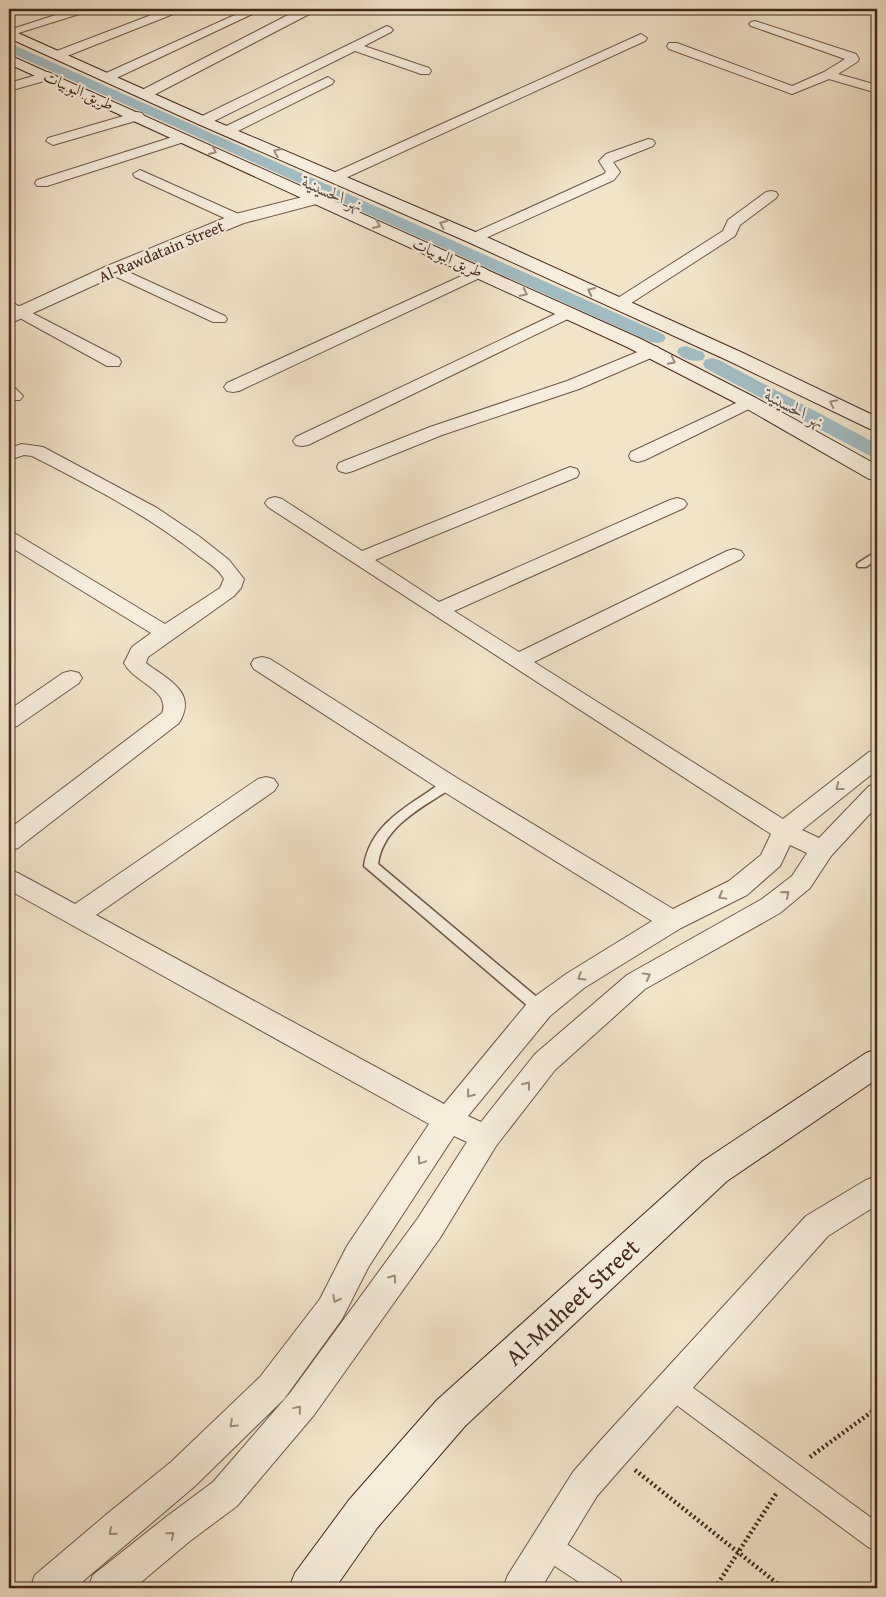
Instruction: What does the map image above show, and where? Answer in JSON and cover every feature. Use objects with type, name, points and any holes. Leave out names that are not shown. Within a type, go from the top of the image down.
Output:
[{"type":"main road","name":"طريق البوبيات","points":[[9,33],[203,121],[474,238],[736,357],[877,424]]},
{"type":"main road","name":"طريق البوبيات","points":[[9,59],[482,272],[652,351],[749,402],[877,474]]},
{"type":"main road","name":"Al-Rawdatain Street","points":[[13,312],[238,219],[318,198]]},
{"type":"main road","points":[[634,343],[653,345],[670,341],[675,333],[672,328]]},
{"type":"main road","points":[[696,374],[699,363],[705,359],[736,357]]},
{"type":"main road","name":"Al-Muheet Street","points":[[310,1588],[362,1514],[458,1407],[715,1171],[877,1062]]},
{"type":"street","points":[[9,33],[85,9]]},
{"type":"street","points":[[58,55],[177,9]]},
{"type":"street","points":[[145,94],[290,18],[313,9]]},
{"type":"street","points":[[108,77],[255,10]]},
{"type":"street","points":[[673,46],[792,90],[828,75],[853,58],[755,24]]},
{"type":"street","points":[[203,121],[387,30]]},
{"type":"street","points":[[336,177],[641,38]]},
{"type":"street","points":[[356,47],[426,71]]},
{"type":"street","points":[[854,83],[870,74]]},
{"type":"street","points":[[828,75],[877,89]]},
{"type":"street","points":[[9,88],[47,76]]},
{"type":"street","points":[[227,131],[328,81]]},
{"type":"street","points":[[54,141],[136,116]]},
{"type":"street","points":[[42,183],[182,138]]},
{"type":"street","points":[[474,238],[609,177],[613,172],[606,161],[611,157],[648,143]]},
{"type":"street","points":[[140,174],[238,219]]},
{"type":"street","points":[[619,304],[730,233],[732,223],[771,195]]},
{"type":"street","points":[[113,270],[219,319]]},
{"type":"street","points":[[233,387],[482,272]]},
{"type":"street","points":[[13,312],[113,362]]},
{"type":"street","points":[[302,441],[568,313]]},
{"type":"street","points":[[346,467],[436,431],[573,385],[652,351]]},
{"type":"street","points":[[638,456],[749,402]]},
{"type":"street","points":[[9,455],[22,449],[37,451],[158,517],[188,537],[229,571],[234,579],[231,588],[227,592],[165,633],[137,656],[135,663],[175,698],[175,712],[171,718],[9,842]]},
{"type":"street","points":[[360,559],[570,473]]},
{"type":"street","points":[[275,503],[438,610],[784,831],[822,850]]},
{"type":"street","points":[[438,610],[676,504]]},
{"type":"street","points":[[9,538],[165,633]]},
{"type":"street","points":[[518,661],[734,556]]},
{"type":"street","points":[[262,664],[449,784],[672,921]]},
{"type":"street","points":[[9,722],[71,678]]},
{"type":"street","points":[[48,1588],[119,1526],[183,1474],[272,1388],[331,1309],[358,1256],[448,1120],[540,1008],[575,981],[672,921],[738,888],[771,860],[784,831],[877,758]]},
{"type":"street","points":[[76,916],[266,785]]},
{"type":"street","points":[[106,1588],[178,1529],[226,1494],[302,1404],[429,1228],[486,1137],[545,1062],[574,1034],[636,982],[771,906],[801,882],[822,850],[872,805]]},
{"type":"street","points":[[9,879],[448,1120],[486,1137]]},
{"type":"street","points":[[521,1588],[585,1484],[613,1452],[817,1226],[877,1190]]},
{"type":"street","points":[[672,1387],[877,1538]]},
{"type":"street","points":[[547,1546],[611,1588]]},
{"type":"lane","points":[[862,565],[877,554]]},
{"type":"lane","points":[[449,784],[404,815],[385,831],[374,849],[371,866],[540,1008]]},
{"type":"path","points":[[716,1588],[789,1473],[877,1408]]},
{"type":"path","points":[[613,1452],[783,1588]]},
{"type":"waterway","name":"نهر الحسينية","points":[[9,47],[657,338]]},
{"type":"waterway","name":"نهر الحسينية","points":[[686,352],[696,356]]},
{"type":"waterway","name":"نهر الحسينية","points":[[712,364],[877,452]]}]
